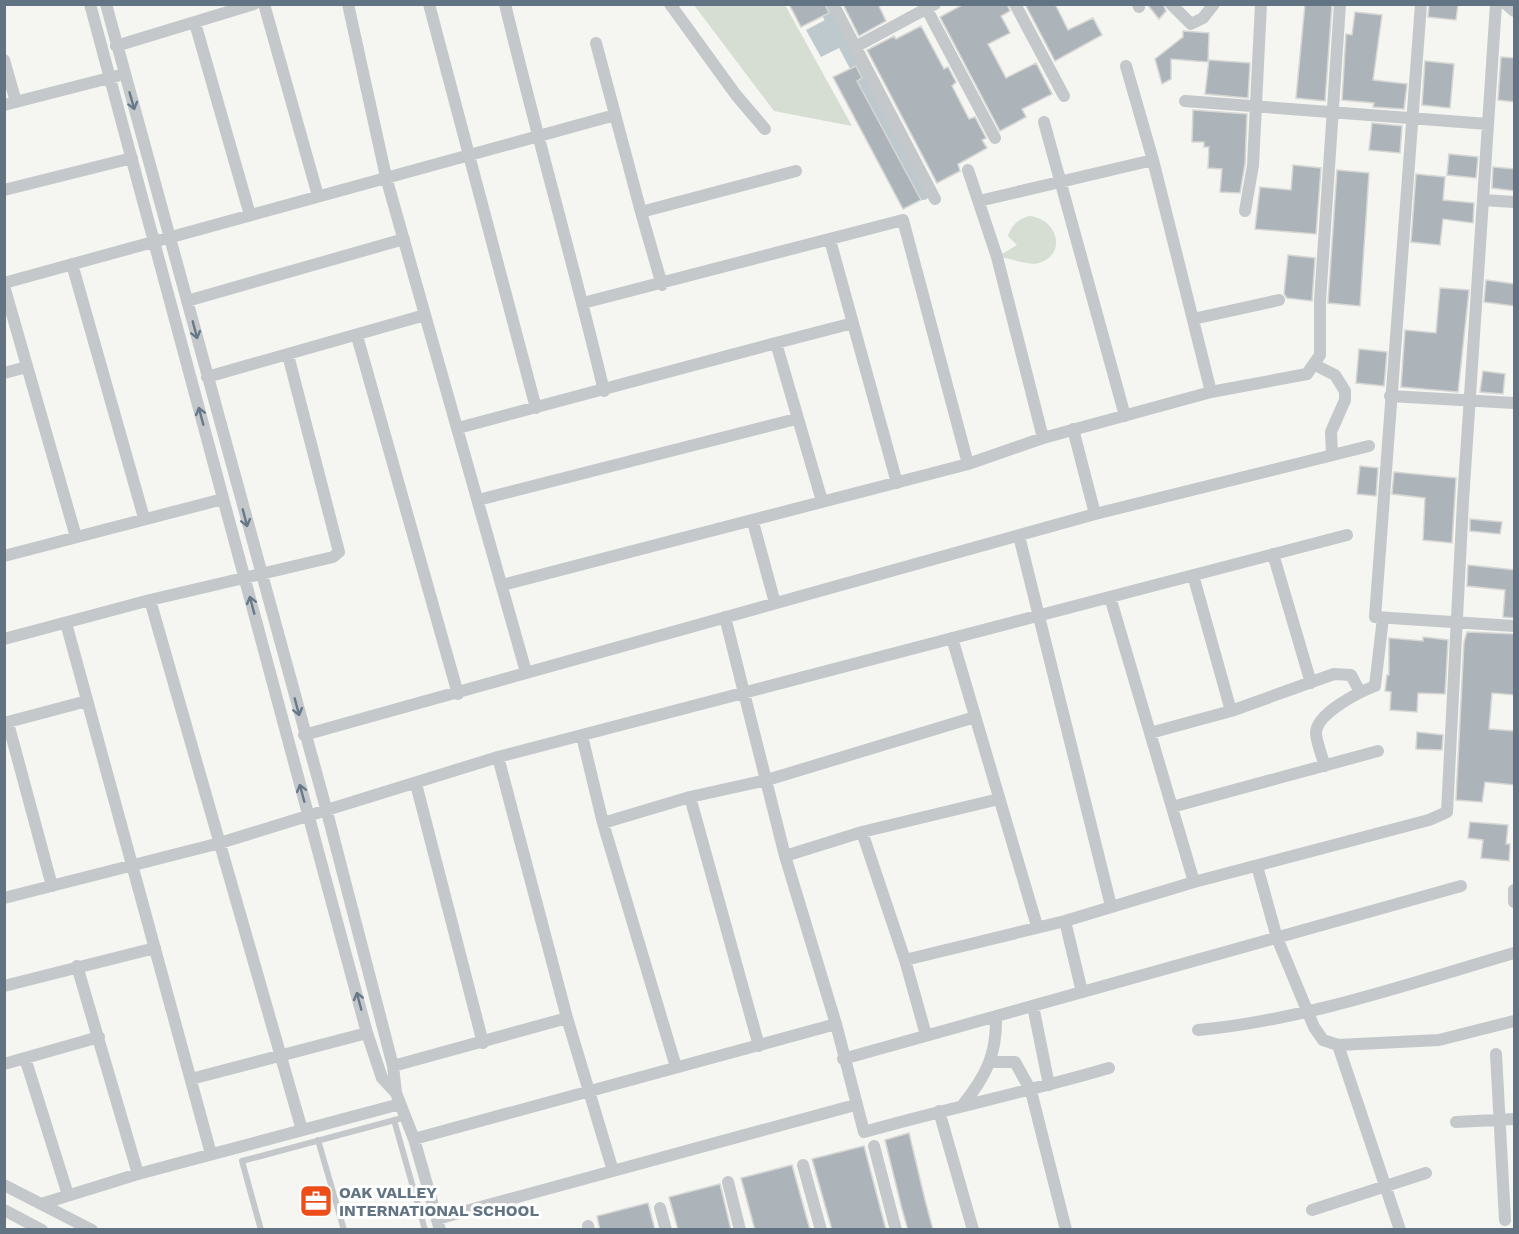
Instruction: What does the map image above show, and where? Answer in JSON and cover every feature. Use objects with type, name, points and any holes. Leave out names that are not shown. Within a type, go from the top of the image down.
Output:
[{"type":"street","points":[[90,4],[308,818],[368,1033],[382,1078],[398,1099]]},
{"type":"street","points":[[106,4],[304,735],[327,812],[393,1066],[400,1118],[414,1139],[439,1224],[613,1171],[855,1105]]},
{"type":"street","points":[[116,45],[254,4]]},
{"type":"street","points":[[264,4],[318,196]]},
{"type":"street","points":[[348,4],[386,177],[526,672]]},
{"type":"street","points":[[429,4],[536,408]]},
{"type":"street","points":[[505,4],[536,135],[583,303],[604,391]]},
{"type":"street","points":[[670,4],[736,95],[765,129]]},
{"type":"street","points":[[833,4],[857,46],[935,200]]},
{"type":"street","points":[[1015,4],[1064,96]]},
{"type":"street","points":[[1171,4],[1191,24],[1203,18],[1214,4]]},
{"type":"street","points":[[1245,211],[1253,165],[1261,4]]},
{"type":"street","points":[[502,585],[753,522],[822,501],[969,464],[1073,429],[1211,392],[1307,374],[1320,355],[1320,301],[1340,4]]},
{"type":"street","points":[[1421,4],[1375,617],[1515,626]]},
{"type":"street","points":[[905,960],[1065,921],[1194,882],[1429,820],[1447,812],[1470,400],[1496,4]]},
{"type":"street","points":[[1506,4],[1515,11]]},
{"type":"street","points":[[857,46],[929,6],[995,138]]},
{"type":"street","points":[[195,22],[250,215]]},
{"type":"street","points":[[597,43],[640,212],[662,285]]},
{"type":"street","points":[[4,60],[10,103],[125,74]]},
{"type":"street","points":[[1126,66],[1153,160],[1211,392]]},
{"type":"street","points":[[1185,101],[1488,124]]},
{"type":"street","points":[[76,537],[4,284],[154,240],[615,115]]},
{"type":"street","points":[[1044,122],[1125,416]]},
{"type":"street","points":[[4,190],[132,158]]},
{"type":"street","points":[[979,201],[1153,160]]},
{"type":"street","points":[[968,170],[998,257],[1043,438]]},
{"type":"street","points":[[640,212],[796,171]]},
{"type":"street","points":[[1483,200],[1515,202]]},
{"type":"street","points":[[583,303],[662,285],[903,220],[969,464]]},
{"type":"street","points":[[187,301],[404,239]]},
{"type":"street","points":[[830,240],[897,483]]},
{"type":"street","points":[[72,264],[144,518]]},
{"type":"street","points":[[1193,320],[1279,300]]},
{"type":"street","points":[[207,377],[425,315]]},
{"type":"street","points":[[458,428],[853,323]]},
{"type":"street","points":[[357,336],[458,694]]},
{"type":"street","points":[[776,343],[796,419],[822,501]]},
{"type":"street","points":[[4,639],[150,600],[333,557],[339,552],[288,355]]},
{"type":"street","points":[[1315,365],[1335,375],[1345,391],[1345,400],[1331,432],[1332,455]]},
{"type":"street","points":[[4,373],[27,367]]},
{"type":"street","points":[[1390,396],[1515,403]]},
{"type":"street","points":[[478,500],[796,419]]},
{"type":"street","points":[[1073,429],[1095,514]]},
{"type":"street","points":[[304,735],[458,694],[526,672],[1095,514],[1369,446]]},
{"type":"street","points":[[4,556],[223,499]]},
{"type":"street","points":[[753,522],[775,603]]},
{"type":"street","points":[[4,898],[220,843],[308,818],[498,758],[1347,535]]},
{"type":"street","points":[[1019,536],[1111,906]]},
{"type":"street","points":[[1273,554],[1311,682]]},
{"type":"street","points":[[1193,575],[1231,711]]},
{"type":"street","points":[[1110,597],[1194,882]]},
{"type":"street","points":[[150,600],[302,1130]]},
{"type":"street","points":[[725,617],[785,856],[836,1024],[843,1059],[864,1132],[939,1111],[1031,1091],[1109,1068]]},
{"type":"street","points":[[1325,765],[1316,734],[1317,725],[1322,718],[1360,692],[1375,686],[1383,618]]},
{"type":"street","points":[[66,623],[211,1154]]},
{"type":"street","points":[[952,638],[1037,926]]},
{"type":"street","points":[[1150,733],[1231,711],[1343,673],[1351,675],[1360,692]]},
{"type":"street","points":[[52,886],[6,723],[87,701]]},
{"type":"street","points":[[603,823],[690,797],[767,780],[975,717]]},
{"type":"street","points":[[582,736],[603,823],[676,1067]]},
{"type":"street","points":[[1172,807],[1378,751]]},
{"type":"street","points":[[498,758],[567,1018],[613,1171]]},
{"type":"street","points":[[416,784],[483,1042]]},
{"type":"street","points":[[690,797],[759,1046]]},
{"type":"street","points":[[785,856],[862,832],[999,799]]},
{"type":"street","points":[[862,832],[905,960],[926,1035]]},
{"type":"street","points":[[1257,866],[1277,938],[1307,1011],[1323,1040],[1338,1045],[1439,1040],[1515,1021]]},
{"type":"street","points":[[843,1059],[1461,886]]},
{"type":"street","points":[[1515,890],[1515,902]]},
{"type":"street","points":[[1065,921],[1082,992]]},
{"type":"street","points":[[4,986],[155,948]]},
{"type":"street","points":[[1198,1030],[1231,1027],[1307,1011],[1515,953]]},
{"type":"street","points":[[78,966],[138,1174]]},
{"type":"street","points":[[1033,1006],[1049,1086]]},
{"type":"street","points":[[962,1106],[992,1062],[996,1016]]},
{"type":"street","points":[[393,1066],[567,1018]]},
{"type":"street","points":[[414,1139],[836,1024]]},
{"type":"street","points":[[191,1079],[368,1033]]},
{"type":"street","points":[[4,1064],[99,1037]]},
{"type":"street","points":[[1338,1045],[1400,1230]]},
{"type":"street","points":[[1496,1054],[1502,1120],[1504,1221]]},
{"type":"street","points":[[26,1058],[68,1195]]},
{"type":"street","points":[[992,1062],[1015,1062],[1031,1091],[1066,1230]]},
{"type":"street","points":[[41,1204],[138,1174],[302,1130],[398,1099]]},
{"type":"street","points":[[939,1111],[973,1230]]},
{"type":"street","points":[[1456,1122],[1515,1119]]},
{"type":"street","points":[[874,1146],[896,1230]]},
{"type":"street","points":[[803,1165],[821,1230]]},
{"type":"street","points":[[1312,1210],[1426,1173]]},
{"type":"street","points":[[728,1182],[740,1230]]},
{"type":"street","points":[[4,1185],[19,1195],[92,1230]]},
{"type":"street","points":[[19,1195],[5,1207],[42,1230]]},
{"type":"street","points":[[660,1208],[666,1230]]},
{"type":"lane","points":[[261,1230],[242,1161],[400,1118],[424,1230]]},
{"type":"lane","points":[[318,1140],[344,1230]]},
{"type":"shaded area","points":[[694,5],[785,5],[852,126],[774,111]]},
{"type":"shaded area","points":[[827,19],[843,46],[821,57],[806,30]]},
{"type":"shaded area","points":[[1029,216],[1039,218],[1052,229],[1056,245],[1054,252],[1048,258],[1035,264],[997,257],[1017,245],[1008,236],[1016,223]]},
{"type":"building","points":[[789,4],[825,4],[829,13],[801,27]]},
{"type":"building","points":[[843,4],[878,4],[886,21],[859,36]]},
{"type":"building","points":[[964,4],[1007,4],[1010,11],[1001,16],[1010,33],[988,44],[1006,78],[1036,63],[1052,94],[1022,109],[1026,117],[1000,131],[940,17]]},
{"type":"building","points":[[1025,4],[1055,4],[1068,30],[1093,18],[1102,35],[1055,61]]},
{"type":"building","points":[[1147,4],[1163,4],[1166,11],[1159,19]]},
{"type":"building","points":[[1305,4],[1332,4],[1325,101],[1296,98]]},
{"type":"building","points":[[1429,4],[1458,4],[1456,20],[1428,17]]},
{"type":"building","points":[[1355,12],[1382,15],[1373,80],[1407,84],[1404,109],[1373,107],[1374,103],[1342,100],[1346,34],[1352,35]]},
{"type":"building","points":[[921,26],[944,69],[948,67],[956,82],[952,86],[969,119],[975,117],[986,138],[982,140],[987,148],[958,164],[960,171],[937,183],[867,50],[894,36],[896,39]]},
{"type":"building","points":[[1183,31],[1209,33],[1208,62],[1171,59],[1171,79],[1162,84],[1155,59],[1183,37]]},
{"type":"building","points":[[1501,57],[1515,58],[1515,102],[1498,100]]},
{"type":"building","points":[[1209,60],[1250,63],[1248,98],[1205,94]]},
{"type":"building","points":[[1425,61],[1454,64],[1450,108],[1422,105]]},
{"type":"building","points":[[856,66],[862,78],[857,81],[921,200],[903,209],[833,77]]},
{"type":"building","points":[[1193,110],[1247,114],[1245,164],[1240,193],[1220,192],[1222,169],[1208,168],[1209,147],[1204,147],[1204,142],[1192,142]]},
{"type":"building","points":[[1372,123],[1402,126],[1400,153],[1369,150]]},
{"type":"building","points":[[1449,154],[1478,157],[1476,178],[1447,175]]},
{"type":"building","points":[[1293,165],[1321,168],[1316,234],[1255,229],[1260,187],[1291,190]]},
{"type":"building","points":[[1493,167],[1515,169],[1515,191],[1492,188]]},
{"type":"building","points":[[1337,170],[1369,173],[1360,306],[1328,303]]},
{"type":"building","points":[[1416,174],[1445,177],[1443,200],[1474,203],[1473,223],[1443,219],[1440,245],[1411,242]]},
{"type":"building","points":[[1288,255],[1315,258],[1312,301],[1287,298],[1284,294]]},
{"type":"building","points":[[1486,280],[1515,284],[1514,306],[1484,302]]},
{"type":"building","points":[[1440,288],[1469,290],[1458,392],[1401,387],[1405,330],[1436,333]]},
{"type":"building","points":[[1359,349],[1387,352],[1384,386],[1356,383]]},
{"type":"building","points":[[1483,371],[1505,374],[1503,394],[1480,392]]},
{"type":"building","points":[[1360,466],[1378,468],[1376,496],[1357,494]]},
{"type":"building","points":[[1394,472],[1456,478],[1452,543],[1423,540],[1425,498],[1392,494]]},
{"type":"building","points":[[1470,519],[1502,522],[1500,534],[1470,531]]},
{"type":"building","points":[[1468,565],[1515,570],[1515,618],[1503,617],[1505,590],[1467,586]]},
{"type":"building","points":[[1467,632],[1515,634],[1515,695],[1492,693],[1489,729],[1515,731],[1515,785],[1485,782],[1482,802],[1456,800],[1464,642]]},
{"type":"building","points":[[1423,637],[1448,640],[1445,694],[1418,693],[1417,712],[1390,710],[1391,692],[1385,691],[1387,675],[1389,675],[1389,638],[1423,641]]},
{"type":"building","points":[[1417,732],[1443,735],[1442,750],[1416,749]]},
{"type":"building","points":[[1470,822],[1508,825],[1506,844],[1510,844],[1509,861],[1481,858],[1483,840],[1468,838]]},
{"type":"building","points":[[909,1133],[933,1230],[908,1230],[902,1209],[885,1140]]},
{"type":"building","points":[[864,1146],[886,1230],[832,1230],[812,1159]]},
{"type":"building","points":[[792,1165],[810,1230],[755,1230],[741,1178]]},
{"type":"building","points":[[720,1184],[731,1230],[678,1230],[669,1197]]},
{"type":"building","points":[[648,1203],[655,1230],[600,1230],[597,1216]]},
{"type":"waterway","points":[[824,4],[923,193]]},
{"type":"place","name":"OAK VALLEY INTERNATIONAL SCHOOL","points":[[316,1201]]}]
